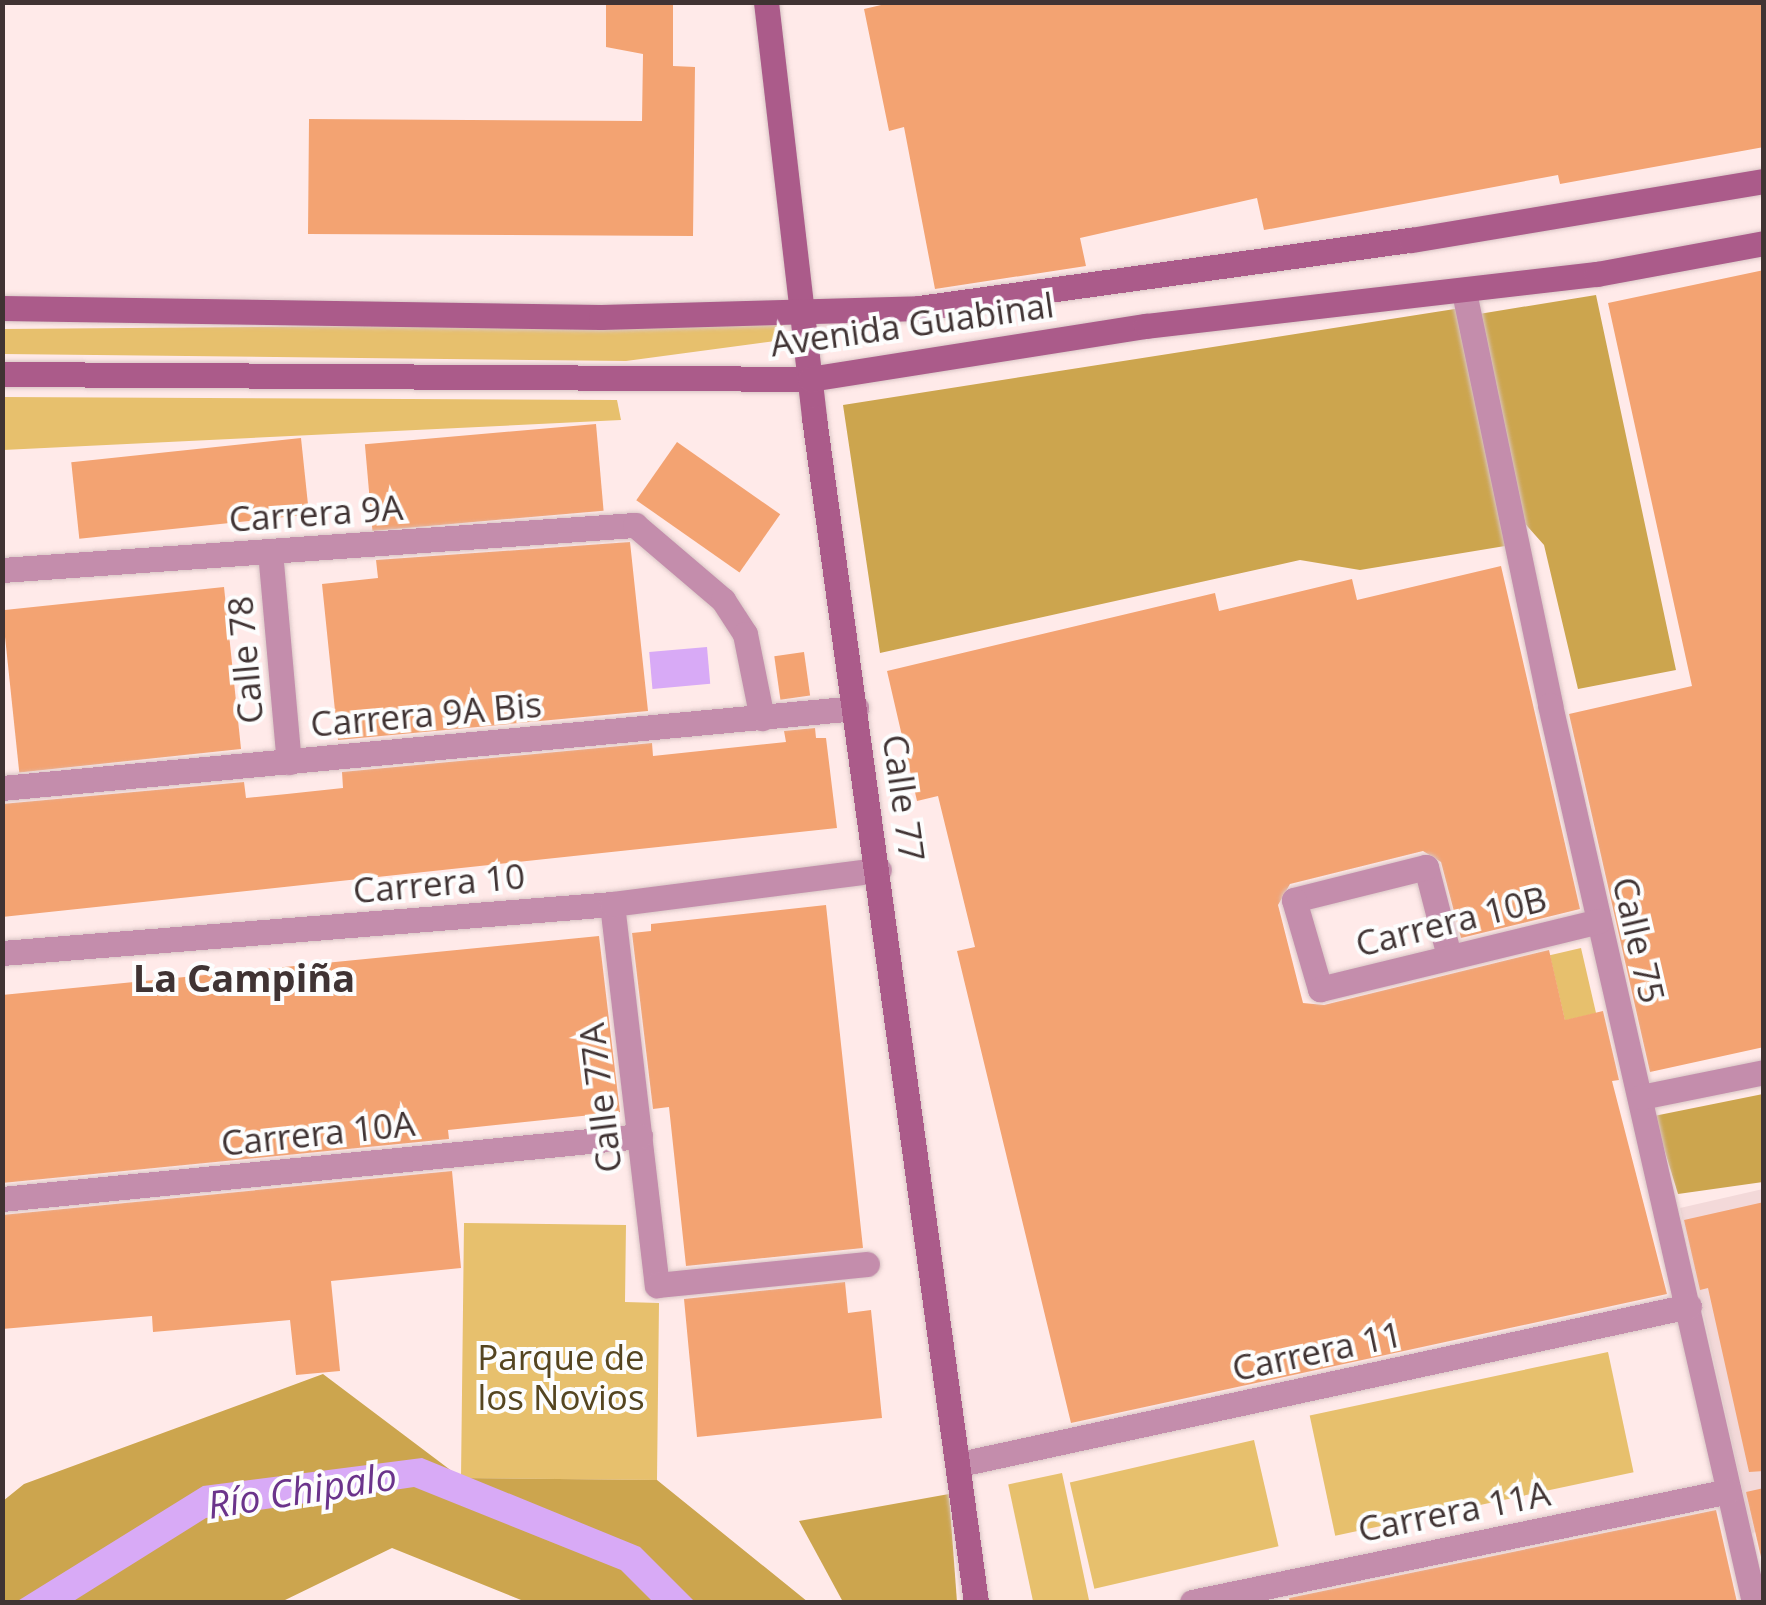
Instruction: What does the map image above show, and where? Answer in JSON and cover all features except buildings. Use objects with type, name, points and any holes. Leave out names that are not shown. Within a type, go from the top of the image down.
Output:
[{"type":"main road","name":"Calle 77","points":[[766,2],[810,379],[976,1602]]},
{"type":"main road","name":"Avenida Guabinal","points":[[2,308],[601,317],[919,308],[1411,240],[1764,182]]},
{"type":"main road","name":"Avenida Guabinal","points":[[2,374],[810,379],[1146,326],[1464,292],[1764,242]]},
{"type":"street","name":"Calle 75","points":[[1464,292],[1598,921],[1729,1491],[1754,1558],[1754,1602]]},
{"type":"street","name":"Carrera 9A","points":[[2,570],[636,524],[723,600],[744,634],[762,718]]},
{"type":"street","name":"Calle 78","points":[[270,551],[289,762]]},
{"type":"street","name":"Carrera 9A Bis","points":[[2,788],[856,708]]},
{"type":"street","name":"Carrera 10B","points":[[1448,956],[1426,867],[1294,900],[1320,989],[1598,921]]},
{"type":"street","name":"Carrera 10","points":[[2,954],[612,904],[879,870]]},
{"type":"street","name":"Calle 77A","points":[[612,904],[658,1285],[866,1264]]},
{"type":"street","points":[[1641,1098],[1764,1072]]},
{"type":"street","name":"Carrera 10A","points":[[2,1200],[640,1136]]},
{"type":"street","name":"Carrera 11","points":[[960,1464],[1689,1306]]},
{"type":"street","name":"Carrera 11A","points":[[1192,1602],[1729,1491]]},
{"type":"shaded area","points":[[1596,295],[1676,670],[1578,689],[1544,545],[1521,519],[1479,314]]},
{"type":"shaded area","points":[[1461,308],[1505,546],[1360,570],[1300,560],[880,653],[843,405]]},
{"type":"shaded area","points":[[1763,1094],[1763,1182],[1678,1194],[1654,1116]]},
{"type":"shaded area","points":[[1763,1189],[1763,1530],[1752,1533],[1680,1208]]},
{"type":"shaded area","points":[[323,1374],[461,1478],[657,1480],[808,1602],[526,1602],[392,1548],[281,1602],[3,1602],[3,1501],[24,1484]]},
{"type":"shaded area","points":[[949,1494],[957,1602],[843,1602],[799,1521]]},
{"type":"green space","points":[[782,308],[783,340],[626,361],[3,354],[2,329],[402,326]]},
{"type":"green space","points":[[3,397],[617,400],[621,420],[3,450]]},
{"type":"green space","points":[[1581,948],[1596,1013],[1565,1020],[1550,955]]},
{"type":"green space","name":"Parque de los Novios","points":[[464,1223],[626,1225],[625,1302],[659,1303],[657,1480],[461,1478]]},
{"type":"green space","points":[[1608,1352],[1634,1472],[1335,1536],[1310,1415]]},
{"type":"green space","points":[[1254,1440],[1279,1546],[1094,1589],[1070,1483]]},
{"type":"green space","points":[[1062,1473],[1089,1600],[1033,1602],[1008,1484]]},
{"type":"water","points":[[707,647],[710,684],[652,689],[649,652]]},
{"type":"water","name":"Río Chipalo","points":[[422,1458],[640,1547],[695,1602],[653,1602],[621,1570],[414,1487],[206,1518],[72,1602],[16,1602],[203,1486]]},
{"type":"district","name":"La Campiña","points":[[244,978]]}]
